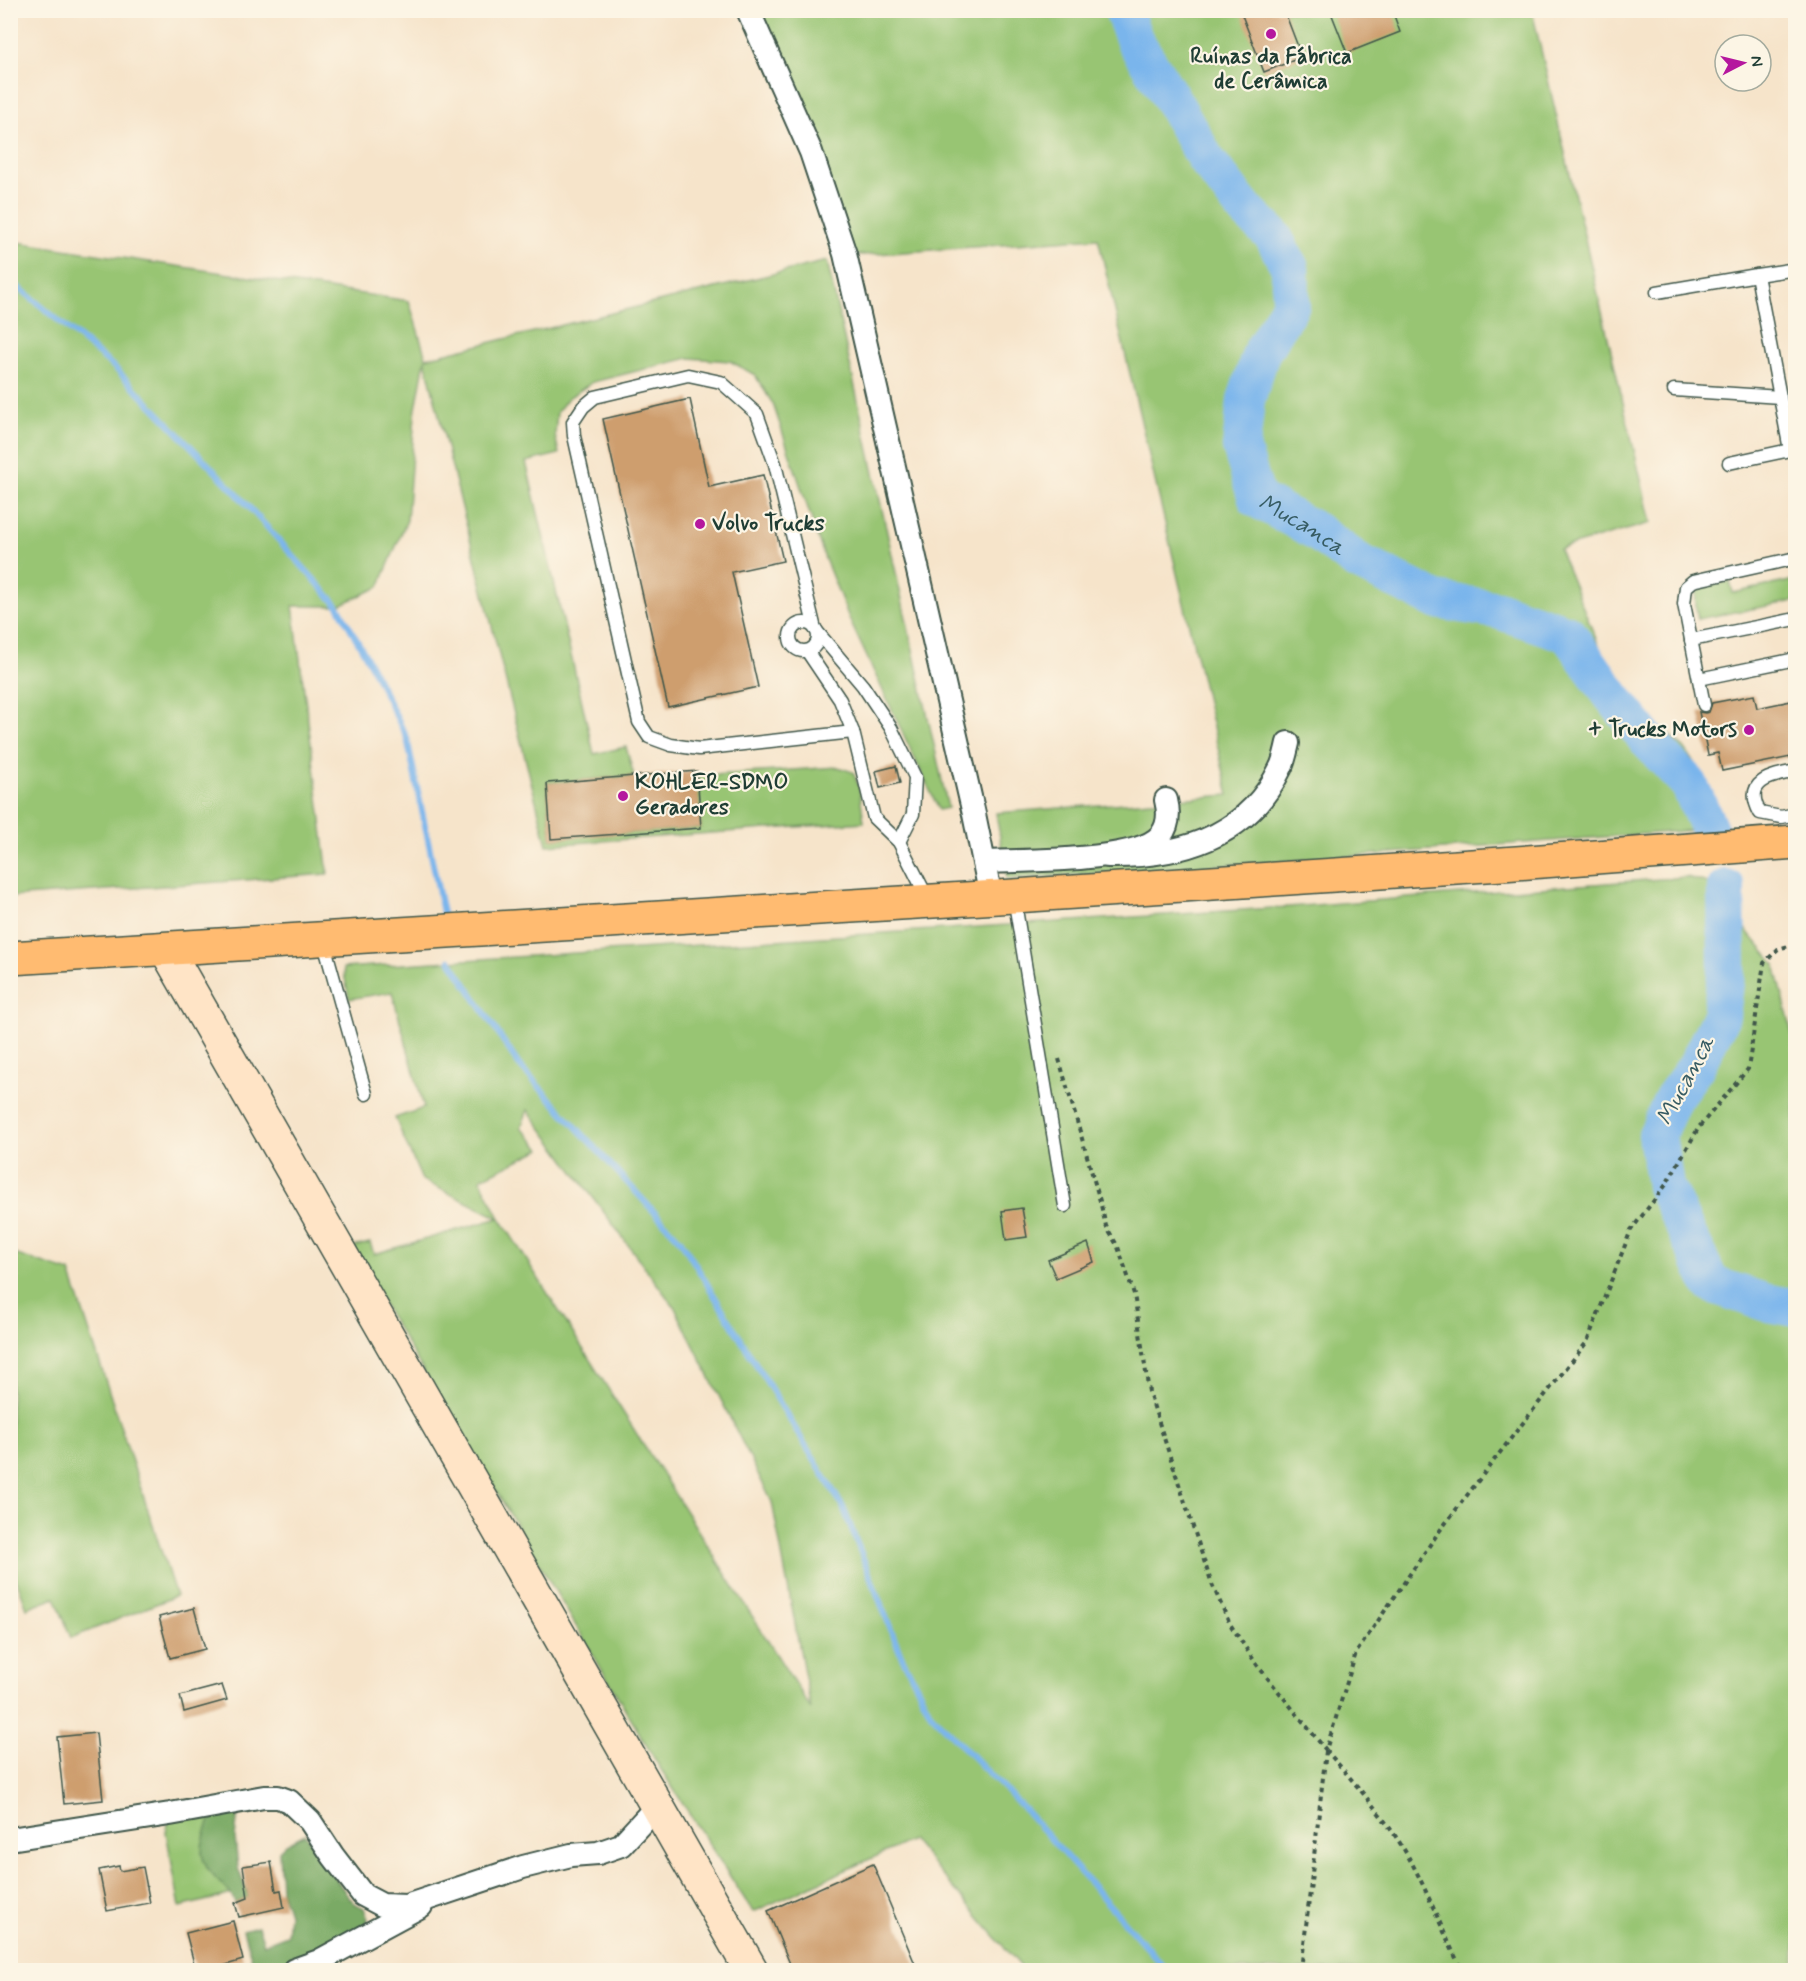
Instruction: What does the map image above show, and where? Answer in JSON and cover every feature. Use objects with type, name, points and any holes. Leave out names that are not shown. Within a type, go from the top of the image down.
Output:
[{"type":"main road","points":[[10,958],[929,901],[1514,863],[1796,842]]},
{"type":"street","points":[[748,10],[811,153],[845,254],[984,862],[1002,896]]},
{"type":"street","points":[[984,862],[1139,856],[1197,844],[1224,832],[1248,815],[1281,769],[1288,743]]},
{"type":"street","points":[[1108,856],[1139,849],[1161,836],[1169,816],[1166,800]]},
{"type":"street","points":[[166,949],[751,1971]]},
{"type":"street","points":[[10,1839],[130,1821],[264,1797],[278,1797],[289,1801],[310,1821],[363,1895],[382,1905],[406,1906],[523,1867],[571,1855],[598,1853],[621,1845],[657,1806]]},
{"type":"street","points":[[294,1971],[319,1961],[437,1897]]},
{"type":"lane","points":[[1657,292],[1796,268]]},
{"type":"lane","points":[[1729,463],[1793,451],[1780,397],[1757,275]]},
{"type":"lane","points":[[853,732],[699,748],[671,745],[649,737],[639,722],[574,436],[573,422],[583,407],[595,397],[688,375],[721,382],[757,414],[775,464],[815,629],[818,633],[817,642],[807,651],[794,648],[790,640],[794,627],[803,623],[808,623],[815,629],[863,686],[891,728],[915,777],[914,814],[899,842]]},
{"type":"lane","points":[[1674,390],[1780,397]]},
{"type":"lane","points":[[1704,705],[1684,594],[1686,586],[1693,581],[1796,558]]},
{"type":"lane","points":[[1691,640],[1796,619]]},
{"type":"lane","points":[[807,651],[840,700],[853,732],[874,818],[899,842],[929,901]]},
{"type":"lane","points":[[1699,679],[1796,659]]},
{"type":"lane","points":[[1796,771],[1771,776],[1760,783],[1754,792],[1755,804],[1760,813],[1781,817],[1796,814]]},
{"type":"lane","points":[[1002,896],[1065,1206]]},
{"type":"lane","points":[[322,940],[366,1094]]},
{"type":"path","points":[[1301,1971],[1326,1750],[1356,1653],[1438,1533],[1587,1342],[1631,1230],[1665,1186],[1699,1127],[1748,1069],[1764,963],[1778,949],[1796,944]]},
{"type":"path","points":[[1054,1050],[1059,1058],[1074,1108],[1106,1226],[1118,1247],[1134,1294],[1149,1392],[1211,1582],[1230,1624],[1257,1665],[1371,1802],[1414,1868],[1462,1971]]},
{"type":"green space","points":[[748,11],[1532,11],[1651,523],[1559,549],[1622,702],[1661,728],[1686,750],[1710,789],[1723,828],[1007,879],[996,813],[1229,795],[1098,238],[863,255],[845,254]]},
{"type":"green space","points":[[10,241],[409,301],[426,358],[827,261],[948,808],[939,810],[851,623],[825,559],[773,404],[755,375],[730,361],[689,358],[593,382],[568,398],[557,412],[555,435],[559,454],[526,462],[594,754],[626,747],[634,776],[547,783],[551,839],[701,828],[697,776],[838,767],[853,772],[859,787],[864,822],[547,845],[425,360],[415,414],[407,520],[379,587],[338,606],[293,606],[328,874],[11,897]]},
{"type":"green space","points":[[1795,580],[1795,601],[1698,619],[1695,599],[1699,589],[1730,581],[1733,593]]},
{"type":"green space","points":[[1687,877],[1726,888],[1741,924],[1775,964],[1795,1045],[1795,1970],[1024,1970],[912,1840],[753,1912],[660,1768],[349,1248],[370,1243],[374,1254],[499,1218],[422,1180],[395,1118],[424,1108],[392,992],[349,999],[343,968],[1288,907]],"holes":[[[528,1110],[675,1308],[772,1502],[811,1709],[500,1218],[480,1179],[541,1149],[521,1127]]]},
{"type":"green space","points":[[11,1253],[70,1272],[176,1596],[71,1638],[55,1597],[27,1608],[11,1565]]},
{"type":"green space","points":[[213,1812],[219,1882],[232,1894],[180,1907],[166,1832],[169,1820]]},
{"type":"green space","points":[[213,1812],[238,1812],[235,1838],[238,1868],[249,1898],[235,1903],[230,1893],[210,1872],[202,1856],[203,1840]]},
{"type":"green space","points":[[305,1834],[354,1903],[364,1908],[368,1919],[366,1929],[311,1958],[277,1970],[255,1970],[243,1930],[258,1926],[264,1944],[287,1935],[289,1914],[281,1890],[279,1851],[286,1844]]},
{"type":"building","name":"Ruínas da Fábrica de Cerâmica","points":[[1240,10],[1284,10],[1302,57],[1264,72]]},
{"type":"building","name":"Ruínas da Fábrica de Cerâmica","points":[[1330,10],[1392,10],[1400,32],[1347,53]]},
{"type":"building","name":"Volvo Trucks","points":[[690,399],[709,487],[763,475],[783,561],[732,572],[758,687],[668,707],[603,419]]},
{"type":"building","name":"+ Trucks Motors","points":[[1754,695],[1757,708],[1796,700],[1796,756],[1722,771],[1718,753],[1708,755],[1699,712],[1709,712],[1712,703]]},
{"type":"building","points":[[896,766],[900,783],[880,788],[876,771]]},
{"type":"building","name":"KOHLER-SDMO Geradores","points":[[697,771],[701,828],[551,839],[547,783]]},
{"type":"building","points":[[1022,1208],[1027,1237],[1006,1240],[1002,1211]]},
{"type":"building","points":[[1088,1243],[1094,1262],[1056,1278],[1048,1260]]},
{"type":"building","points":[[194,1608],[205,1649],[170,1658],[159,1617]]},
{"type":"building","points":[[222,1685],[227,1700],[184,1712],[180,1696]]},
{"type":"building","points":[[96,1733],[103,1800],[64,1804],[57,1737]]},
{"type":"building","points":[[271,1862],[276,1891],[281,1890],[284,1907],[239,1917],[235,1903],[248,1898],[243,1866]]},
{"type":"building","points":[[873,1864],[918,1971],[793,1971],[768,1911]]},
{"type":"building","points":[[119,1866],[120,1871],[143,1867],[150,1903],[107,1911],[99,1870]]},
{"type":"building","points":[[233,1921],[243,1960],[206,1971],[196,1971],[186,1933]]},
{"type":"waterway","name":"Mucanca","points":[[1123,10],[1135,41],[1176,106],[1205,158],[1242,206],[1273,236],[1290,268],[1291,304],[1261,353],[1246,400],[1241,447],[1257,499],[1314,530],[1357,561],[1436,600],[1498,610],[1568,634],[1612,696],[1648,741],[1689,784],[1709,829]]},
{"type":"waterway","points":[[10,280],[114,367],[238,495],[338,606],[407,738],[443,913]]},
{"type":"waterway","name":"Mucanca","points":[[1726,888],[1727,967],[1721,1016],[1695,1068],[1673,1098],[1657,1135],[1665,1186],[1711,1284],[1764,1302],[1796,1308]]},
{"type":"waterway","points":[[450,960],[519,1065],[681,1241],[843,1507],[901,1655],[931,1714],[1025,1810],[1167,1970]]},
{"type":"place","name":"Ruínas da Fábrica de Cerâmica","points":[[1271,34]]},
{"type":"place","name":"Volvo Trucks","points":[[700,524]]},
{"type":"place","name":"+ Trucks Motors","points":[[1749,730]]},
{"type":"place","name":"KOHLER-SDMO Geradores","points":[[623,796]]}]
